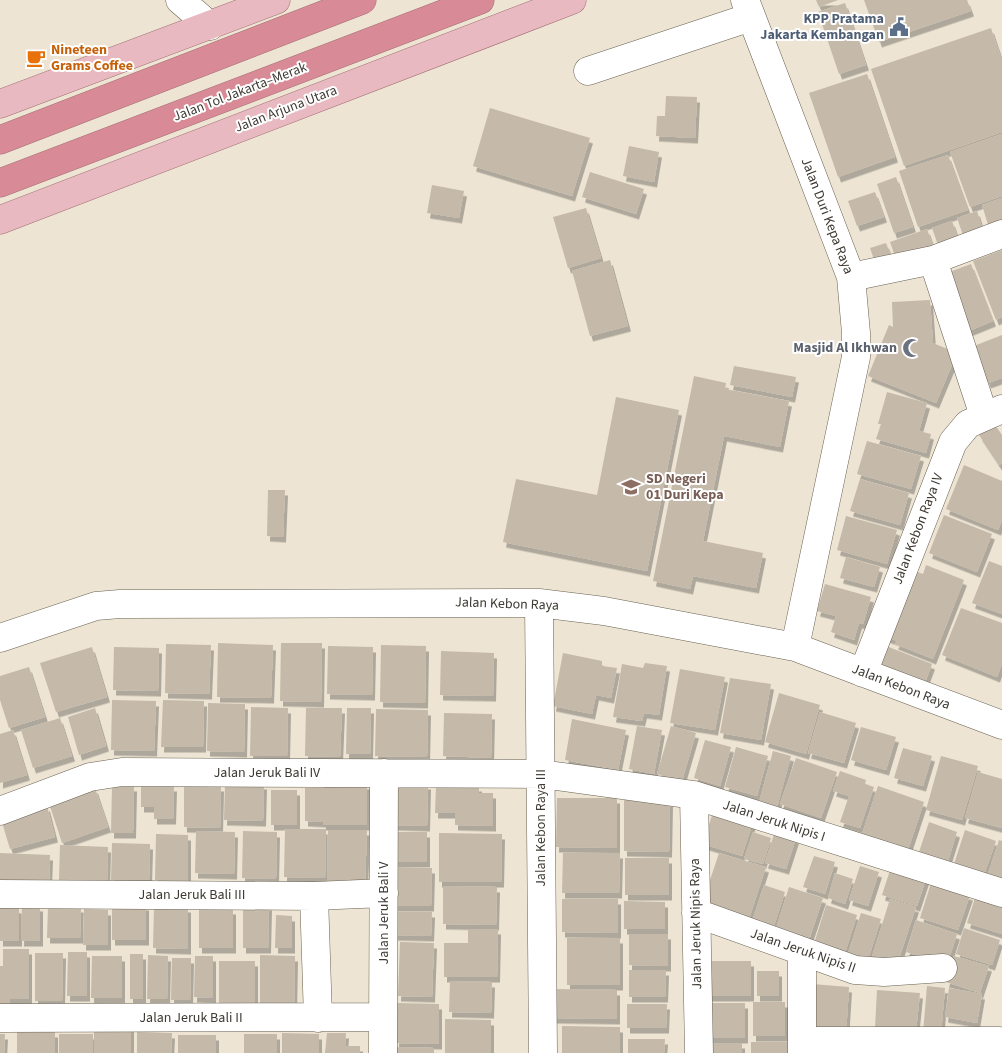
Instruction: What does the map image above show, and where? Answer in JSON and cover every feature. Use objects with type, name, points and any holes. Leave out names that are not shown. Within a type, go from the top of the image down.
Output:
[{"type":"highway","points":[[0,140],[362,0]]},
{"type":"highway","name":"Jalan Tol Jakarta–Merak","points":[[0,183],[480,0]]},
{"type":"main road","points":[[0,104],[276,0]]},
{"type":"main road","name":"Jalan Arjuna Utara","points":[[0,220],[572,0]]},
{"type":"street","points":[[180,0],[210,26]]},
{"type":"street","points":[[588,70],[748,8]]},
{"type":"street","name":"Jalan Duri Kepa Raya","points":[[748,8],[857,276],[856,357],[795,647]]},
{"type":"street","points":[[857,276],[933,260],[1002,234]]},
{"type":"street","points":[[933,260],[993,412]]},
{"type":"street","name":"Jalan Kebon Raya IV","points":[[863,673],[953,442],[968,424],[993,412]]},
{"type":"street","name":"Jalan Kebon Raya","points":[[0,638],[81,611],[120,604],[539,603],[604,611],[795,647],[1002,725]]},
{"type":"street","name":"Jalan Kebon Raya III","points":[[539,603],[543,1053]]},
{"type":"street","name":"Jalan Jeruk Bali IV","points":[[0,811],[90,778],[122,772],[541,774]]},
{"type":"street","name":"Jalan Jeruk Bali V","points":[[383,1053],[384,773]]},
{"type":"street","name":"Jalan Jeruk Nipis I","points":[[541,774],[694,795],[1002,893]]},
{"type":"street","name":"Jalan Jeruk Nipis Raya","points":[[694,795],[698,1053]]},
{"type":"street","name":"Jalan Jeruk Bali III","points":[[0,894],[314,896],[384,893]]},
{"type":"street","points":[[314,896],[318,1018]]},
{"type":"street","name":"Jalan Jeruk Nipis II","points":[[696,913],[855,970],[884,972],[943,968]]},
{"type":"street","points":[[802,952],[802,1047],[1000,1040]]},
{"type":"street","name":"Jalan Jeruk Bali II","points":[[0,1018],[383,1017]]},
{"type":"building","points":[[816,0],[838,0],[819,7]]},
{"type":"building","name":"KPP Pratama Jakarta Kembangan","points":[[864,0],[967,0],[971,11],[879,42]]},
{"type":"building","points":[[845,3],[866,65],[839,74],[818,12]]},
{"type":"building","points":[[991,28],[1002,61],[1002,132],[904,166],[871,69]]},
{"type":"building","points":[[867,74],[895,157],[838,177],[809,93]]},
{"type":"building","points":[[666,96],[697,97],[695,138],[656,136],[657,116],[665,116]]},
{"type":"building","points":[[490,108],[590,138],[572,196],[473,166]]},
{"type":"building","points":[[1002,134],[1002,196],[970,207],[950,152]]},
{"type":"building","points":[[629,146],[659,152],[654,182],[623,176]]},
{"type":"building","points":[[948,155],[968,210],[918,227],[899,171]]},
{"type":"building","points":[[590,172],[644,189],[636,214],[582,197]]},
{"type":"building","points":[[896,177],[913,227],[894,233],[877,184]]},
{"type":"building","points":[[432,185],[464,191],[459,218],[427,213]]},
{"type":"building","points":[[875,192],[884,217],[857,226],[848,201]]},
{"type":"building","points":[[1002,198],[1002,223],[989,228],[982,205]]},
{"type":"building","points":[[586,208],[601,258],[568,268],[553,217]]},
{"type":"building","points":[[977,211],[983,231],[964,238],[957,218]]},
{"type":"building","points":[[952,221],[959,241],[939,248],[932,228]]},
{"type":"building","points":[[927,229],[934,249],[897,262],[890,242]]},
{"type":"building","points":[[886,243],[893,262],[877,268],[870,248]]},
{"type":"building","points":[[1002,250],[1002,317],[996,320],[973,261]]},
{"type":"building","points":[[610,260],[628,326],[590,336],[572,271]]},
{"type":"building","points":[[971,264],[993,321],[966,332],[944,274]]},
{"type":"building","name":"Masjid Al Ikhwan","points":[[930,300],[933,343],[957,353],[936,403],[868,376],[889,325],[893,327],[892,302]]},
{"type":"building","points":[[1002,335],[1002,378],[988,383],[974,346]]},
{"type":"building","points":[[734,366],[796,377],[792,397],[730,385]]},
{"type":"building","points":[[694,376],[726,383],[725,389],[789,401],[780,447],[724,436],[703,541],[763,553],[756,588],[693,576],[690,589],[653,581]]},
{"type":"building","points":[[887,392],[927,403],[919,431],[931,434],[926,453],[876,439]]},
{"type":"building","name":"SD Negeri 01 Duri Kepa","points":[[616,397],[679,410],[647,571],[503,542],[516,479],[597,495]]},
{"type":"building","points":[[995,425],[1002,435],[1002,463],[999,465],[979,435]]},
{"type":"building","points":[[867,441],[921,456],[911,489],[857,474]]},
{"type":"building","points":[[964,465],[1002,481],[1002,520],[998,530],[946,509]]},
{"type":"building","points":[[860,479],[909,493],[900,525],[850,511]]},
{"type":"building","points":[[268,490],[285,490],[283,537],[267,536]]},
{"type":"building","points":[[944,515],[992,534],[977,572],[929,553]]},
{"type":"building","points":[[846,516],[897,530],[887,564],[837,550]]},
{"type":"building","points":[[846,557],[880,567],[874,587],[840,578]]},
{"type":"building","points":[[989,561],[1002,566],[1002,614],[972,603]]},
{"type":"building","points":[[926,565],[964,580],[933,659],[895,644],[897,641],[883,636],[909,569],[923,574]]},
{"type":"building","points":[[825,584],[871,597],[863,624],[859,623],[854,640],[831,632],[836,616],[817,611]]},
{"type":"building","points":[[961,608],[1002,623],[1002,663],[997,677],[942,655]]},
{"type":"building","points":[[218,643],[273,645],[271,698],[217,697]]},
{"type":"building","points":[[281,643],[322,643],[321,702],[280,701]]},
{"type":"building","points":[[166,644],[211,645],[209,694],[165,693]]},
{"type":"building","points":[[881,644],[932,664],[923,688],[872,669]]},
{"type":"building","points":[[381,645],[426,646],[425,703],[380,702]]},
{"type":"building","points":[[328,646],[373,647],[372,695],[327,694]]},
{"type":"building","points":[[92,647],[107,697],[56,712],[40,663]]},
{"type":"building","points":[[114,647],[159,648],[158,691],[113,690]]},
{"type":"building","points":[[441,651],[494,653],[493,696],[440,695]]},
{"type":"building","points":[[563,653],[602,661],[602,666],[617,668],[611,698],[596,695],[592,714],[553,706]]},
{"type":"building","points":[[645,663],[667,666],[659,715],[644,713],[642,721],[613,717],[622,664],[643,668]]},
{"type":"building","points":[[29,667],[45,717],[9,728],[0,700],[0,676]]},
{"type":"building","points":[[680,669],[725,677],[715,730],[670,723]]},
{"type":"building","points":[[730,678],[771,684],[761,740],[720,733]]},
{"type":"building","points":[[779,693],[820,705],[806,754],[765,742]]},
{"type":"building","points":[[112,700],[156,701],[154,751],[111,750]]},
{"type":"building","points":[[163,700],[204,701],[203,747],[161,747]]},
{"type":"building","points":[[208,703],[245,704],[244,752],[207,751]]},
{"type":"building","points":[[251,707],[288,708],[287,756],[250,756]]},
{"type":"building","points":[[95,708],[106,746],[79,755],[68,717]]},
{"type":"building","points":[[306,708],[342,708],[340,757],[305,756]]},
{"type":"building","points":[[347,708],[371,708],[370,754],[346,754]]},
{"type":"building","points":[[376,709],[428,710],[427,757],[375,756]]},
{"type":"building","points":[[820,712],[856,723],[844,763],[808,753]]},
{"type":"building","points":[[444,713],[492,714],[491,758],[443,756]]},
{"type":"building","points":[[60,718],[72,756],[33,768],[21,730]]},
{"type":"building","points":[[572,719],[626,730],[618,770],[565,760]]},
{"type":"building","points":[[637,726],[662,730],[654,774],[629,769]]},
{"type":"building","points":[[671,726],[696,733],[682,781],[657,774]]},
{"type":"building","points":[[861,727],[896,737],[886,770],[851,760]]},
{"type":"building","points":[[13,730],[27,775],[0,783],[0,734]]},
{"type":"building","points":[[705,740],[731,747],[720,786],[694,778]]},
{"type":"building","points":[[736,747],[768,756],[757,796],[725,787]]},
{"type":"building","points":[[903,748],[932,756],[923,786],[894,778]]},
{"type":"building","points":[[773,751],[791,756],[776,811],[758,806]]},
{"type":"building","points":[[941,756],[978,766],[962,820],[926,810]]},
{"type":"building","points":[[796,758],[837,772],[821,818],[780,804]]},
{"type":"building","points":[[840,771],[866,780],[865,784],[874,787],[860,828],[840,822],[849,796],[833,791]]},
{"type":"building","points":[[978,772],[1002,779],[1002,828],[965,818]]},
{"type":"building","points":[[225,783],[264,784],[263,821],[224,820]]},
{"type":"building","points":[[324,783],[367,784],[367,825],[323,825],[323,822],[305,821],[305,788],[324,788]]},
{"type":"building","points":[[395,784],[428,784],[427,826],[394,825]]},
{"type":"building","points":[[112,785],[134,786],[133,833],[111,833]]},
{"type":"building","points":[[141,786],[174,786],[173,819],[154,819],[154,807],[141,807]]},
{"type":"building","points":[[184,786],[221,786],[220,828],[184,827]]},
{"type":"building","points":[[436,786],[479,786],[479,793],[493,793],[493,826],[455,825],[455,813],[435,813]]},
{"type":"building","points":[[878,786],[924,802],[908,850],[862,834]]},
{"type":"building","points":[[95,788],[108,827],[62,843],[49,803]]},
{"type":"building","points":[[271,790],[297,790],[297,825],[271,825]]},
{"type":"building","points":[[557,798],[617,798],[617,848],[556,847]]},
{"type":"building","points":[[624,800],[670,801],[669,852],[624,851]]},
{"type":"building","points":[[47,806],[55,837],[10,849],[1,819]]},
{"type":"building","points":[[714,809],[753,822],[742,856],[703,844]]},
{"type":"building","points":[[929,822],[957,832],[947,864],[918,855]]},
{"type":"building","points":[[285,829],[326,829],[325,878],[284,877]]},
{"type":"building","points":[[328,830],[367,830],[365,884],[327,883]]},
{"type":"building","points":[[965,830],[996,841],[984,875],[954,864]]},
{"type":"building","points":[[196,831],[235,832],[234,874],[195,873]]},
{"type":"building","points":[[243,831],[277,832],[276,879],[242,878]]},
{"type":"building","points":[[775,831],[796,838],[786,869],[765,863]]},
{"type":"building","points":[[390,832],[427,832],[427,862],[389,862]]},
{"type":"building","points":[[753,832],[771,838],[763,864],[744,859]]},
{"type":"building","points":[[439,833],[502,834],[501,882],[439,882]]},
{"type":"building","points":[[156,834],[188,835],[188,881],[155,880]]},
{"type":"building","points":[[999,840],[1002,841],[1002,885],[986,880]]},
{"type":"building","points":[[112,843],[150,844],[149,880],[111,880]]},
{"type":"building","points":[[60,845],[108,847],[107,882],[59,880]]},
{"type":"building","points":[[0,853],[50,855],[49,882],[0,880]]},
{"type":"building","points":[[563,853],[620,853],[619,893],[562,893]]},
{"type":"building","points":[[719,853],[766,867],[747,925],[700,910]]},
{"type":"building","points":[[814,856],[835,862],[825,894],[803,887]]},
{"type":"building","points":[[625,858],[669,858],[669,895],[625,895]]},
{"type":"building","points":[[892,864],[927,876],[917,906],[882,895]]},
{"type":"building","points":[[860,866],[879,872],[868,906],[849,900]]},
{"type":"building","points":[[391,867],[432,868],[431,906],[390,906]]},
{"type":"building","points":[[835,873],[853,879],[845,904],[828,898]]},
{"type":"building","points":[[931,883],[970,895],[958,930],[920,918]]},
{"type":"building","points":[[764,885],[785,892],[771,935],[750,928]]},
{"type":"building","points":[[443,886],[497,887],[496,925],[443,924]]},
{"type":"building","points":[[789,887],[823,898],[806,949],[773,938]]},
{"type":"building","points":[[976,895],[1002,903],[1002,934],[967,923]]},
{"type":"building","points":[[562,899],[618,899],[618,933],[562,932]]},
{"type":"building","points":[[890,899],[916,907],[895,971],[870,963]]},
{"type":"building","points":[[624,901],[665,902],[665,929],[624,929]]},
{"type":"building","points":[[112,904],[146,905],[146,940],[112,940]]},
{"type":"building","points":[[22,905],[40,906],[40,941],[21,941]]},
{"type":"building","points":[[243,905],[269,905],[268,948],[243,948]]},
{"type":"building","points":[[826,905],[857,915],[844,956],[813,947]]},
{"type":"building","points":[[154,906],[188,907],[188,949],[153,948]]},
{"type":"building","points":[[0,907],[19,908],[19,941],[0,941]]},
{"type":"building","points":[[48,907],[81,907],[80,938],[47,938]]},
{"type":"building","points":[[84,909],[108,910],[108,945],[83,945]]},
{"type":"building","points":[[199,909],[233,909],[233,948],[199,948]]},
{"type":"building","points":[[390,912],[432,912],[431,936],[390,935]]},
{"type":"building","points":[[861,913],[881,919],[865,969],[845,963]]},
{"type":"building","points":[[276,915],[292,916],[292,948],[275,948]]},
{"type":"building","points":[[916,920],[957,934],[947,965],[906,952]]},
{"type":"building","points":[[964,928],[1000,940],[992,965],[956,954]]},
{"type":"building","points":[[468,929],[498,929],[497,977],[444,977],[444,943],[468,943]]},
{"type":"building","points":[[629,934],[668,934],[668,966],[629,965]]},
{"type":"building","points":[[567,938],[620,938],[620,985],[567,985]]},
{"type":"building","points":[[400,942],[434,943],[432,997],[398,996]]},
{"type":"building","points":[[3,949],[29,949],[29,999],[10,999],[10,1006],[0,1006],[0,966],[3,966]]},
{"type":"building","points":[[68,952],[87,952],[87,996],[67,996]]},
{"type":"building","points":[[35,953],[63,953],[62,1001],[35,1001]]},
{"type":"building","points":[[130,954],[143,954],[143,999],[130,999]]},
{"type":"building","points":[[148,955],[168,956],[167,999],[147,999]]},
{"type":"building","points":[[260,955],[295,956],[294,1008],[260,1008]]},
{"type":"building","points":[[92,956],[122,956],[122,998],[91,998]]},
{"type":"building","points":[[195,956],[213,956],[213,998],[194,997]]},
{"type":"building","points":[[954,956],[989,966],[980,993],[946,982]]},
{"type":"building","points":[[172,958],[191,958],[190,1000],[171,1000]]},
{"type":"building","points":[[219,961],[255,961],[255,1005],[219,1005]]},
{"type":"building","points":[[702,961],[751,961],[751,996],[702,996]]},
{"type":"building","points":[[629,970],[666,970],[665,997],[629,997]]},
{"type":"building","points":[[757,971],[779,971],[779,996],[757,996]]},
{"type":"building","points":[[450,981],[492,982],[491,1013],[449,1012]]},
{"type":"building","points":[[812,984],[849,987],[846,1034],[808,1031]]},
{"type":"building","points":[[927,986],[945,988],[941,1034],[923,1033]]},
{"type":"building","points":[[949,988],[982,994],[977,1023],[945,1017]]},
{"type":"building","points":[[554,989],[617,990],[617,1019],[554,1018]]},
{"type":"building","points":[[877,990],[920,993],[916,1031],[875,1028]]},
{"type":"building","points":[[753,1002],[785,1002],[785,1036],[753,1036]]},
{"type":"building","points":[[397,1003],[439,1004],[439,1044],[396,1043]]},
{"type":"building","points":[[704,1003],[745,1003],[745,1038],[704,1038]]},
{"type":"building","points":[[627,1004],[667,1004],[666,1028],[627,1028]]},
{"type":"building","points":[[445,1019],[491,1020],[491,1053],[445,1053]]},
{"type":"building","points":[[94,1026],[131,1026],[131,1053],[94,1053]]},
{"type":"building","points":[[562,1026],[620,1027],[620,1053],[562,1053]]},
{"type":"building","points":[[17,1032],[55,1032],[55,1053],[17,1053]]},
{"type":"building","points":[[137,1032],[172,1033],[171,1053],[137,1053]]},
{"type":"building","points":[[282,1033],[319,1034],[319,1053],[282,1053]]},
{"type":"building","points":[[327,1033],[346,1033],[345,1046],[360,1046],[360,1053],[325,1053]]},
{"type":"building","points":[[0,1034],[5,1034],[4,1053],[0,1053]]},
{"type":"building","points":[[59,1034],[93,1034],[93,1053],[59,1053]]},
{"type":"building","points":[[244,1034],[277,1034],[277,1053],[244,1053]]},
{"type":"building","points":[[178,1035],[216,1035],[216,1053],[178,1053]]},
{"type":"building","points":[[628,1039],[665,1039],[664,1053],[628,1053]]},
{"type":"building","points":[[751,1042],[788,1042],[788,1053],[751,1053]]},
{"type":"building","points":[[704,1043],[742,1043],[742,1053],[704,1053]]},
{"type":"building","points":[[390,1047],[434,1048],[434,1053],[390,1053]]},
{"type":"place","name":"KPP Pratama Jakarta Kembangan","points":[[899,27]]},
{"type":"place","name":"Nineteen Grams Coffee","points":[[36,58]]},
{"type":"place","name":"Masjid Al Ikhwan","points":[[912,348]]},
{"type":"place","name":"SD Negeri 01 Duri Kepa","points":[[631,487]]}]
